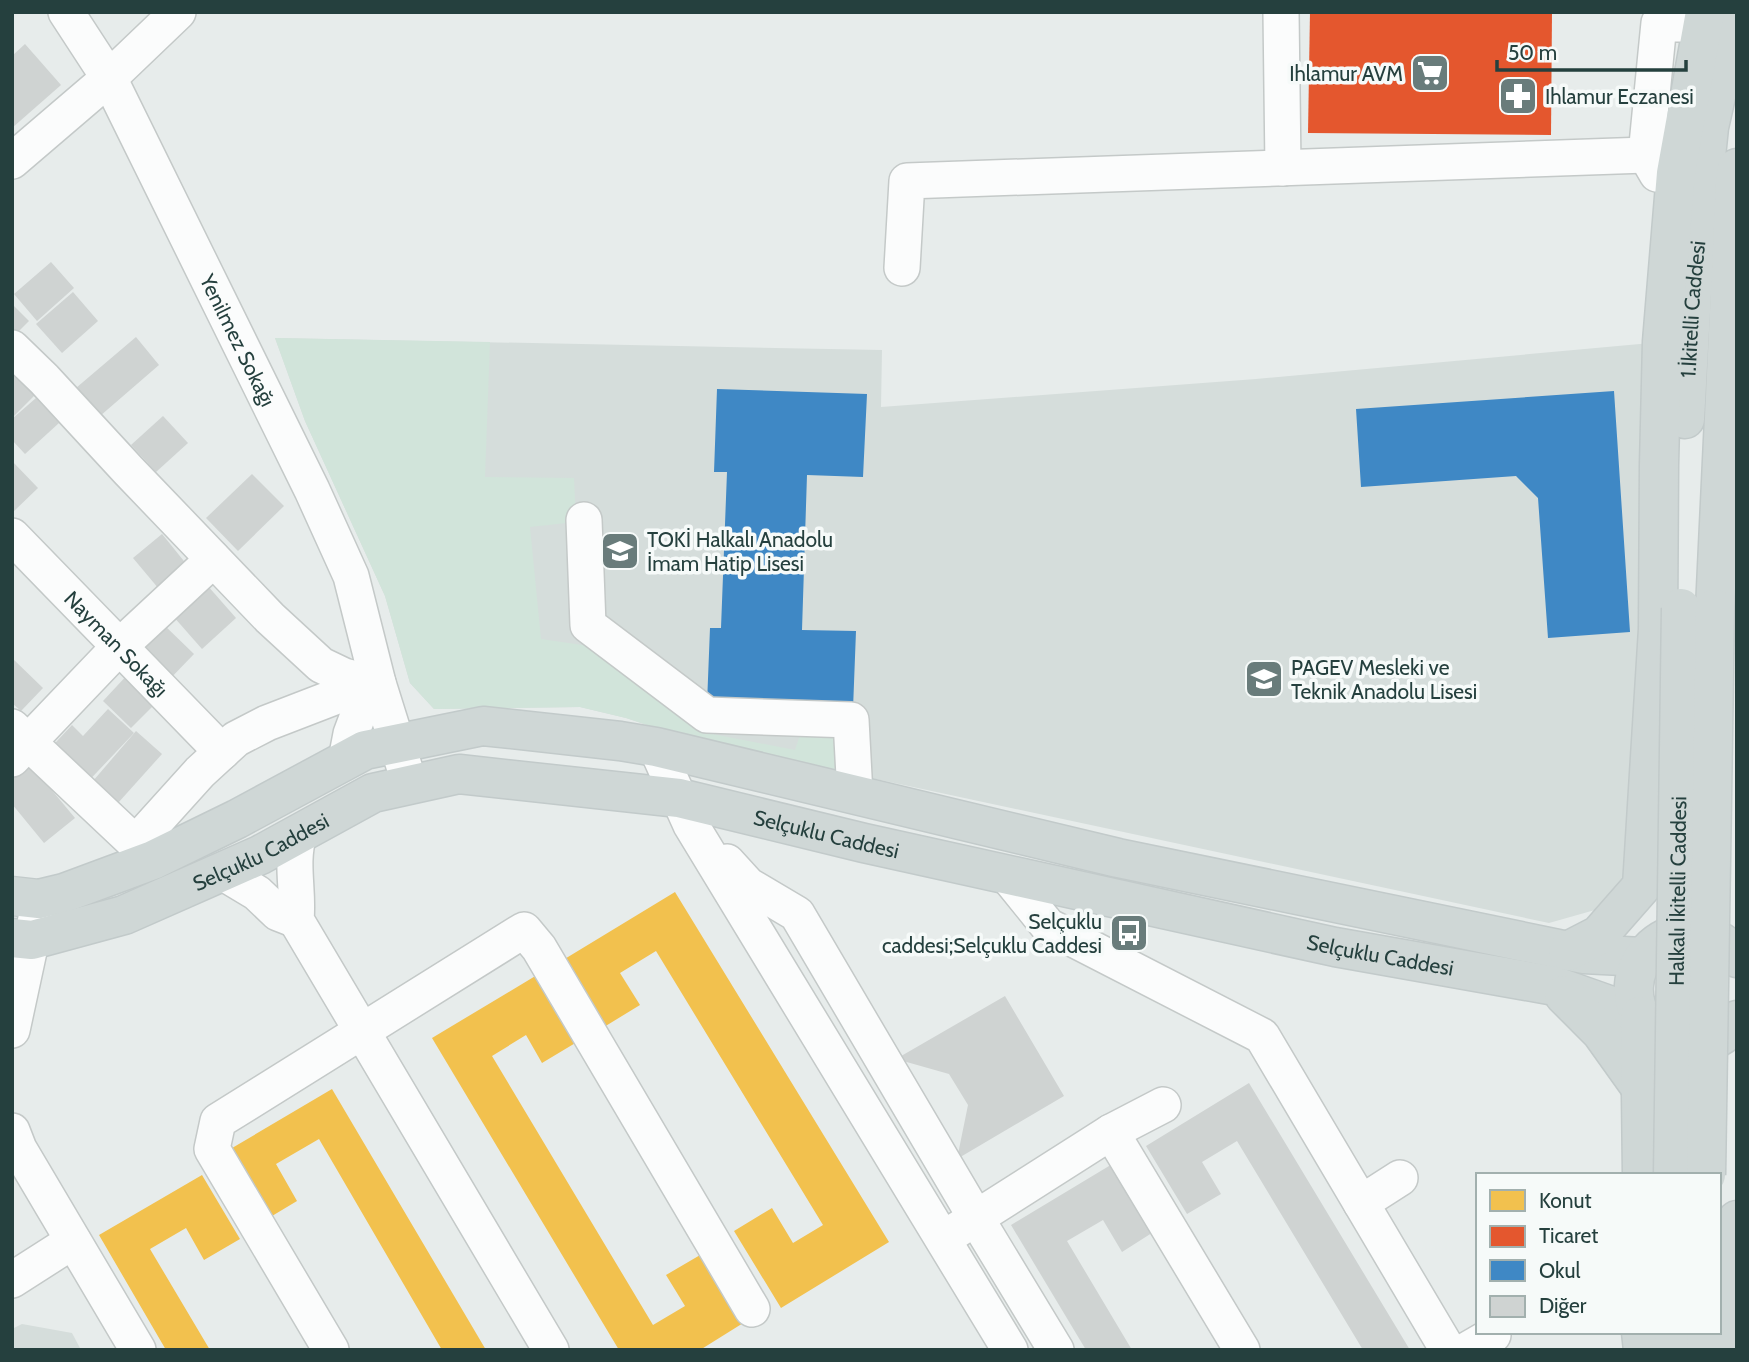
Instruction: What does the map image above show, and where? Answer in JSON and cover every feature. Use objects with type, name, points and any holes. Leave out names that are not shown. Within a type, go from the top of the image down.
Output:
[{"type":"main road","points":[[1643,957],[1642,886],[1658,629],[1662,342],[1675,173],[1714,17]]},
{"type":"main road","name":"1.İkitelli Caddesi","points":[[1698,608],[1681,488],[1692,294],[1709,127],[1714,17]]},
{"type":"main road","name":"1.İkitelli Caddesi","points":[[1698,608],[1734,301],[1737,168]]},
{"type":"main road","name":"Halkalı İkitelli Caddesi","points":[[1673,1173],[1698,608]]},
{"type":"main road","name":"Halkalı İkitelli Caddesi","points":[[1698,608],[1712,893],[1706,1173]]},
{"type":"main road","name":"Selçuklu Caddesi","points":[[26,898],[77,890],[144,852],[237,819],[365,750],[483,726],[656,747],[1118,858],[1583,954],[1643,957]]},
{"type":"main road","name":"Selçuklu Caddesi","points":[[22,939],[124,915],[260,855],[373,793],[459,774],[864,843],[1335,947],[1555,986],[1640,1016]]},
{"type":"main road","points":[[1568,951],[1600,935],[1642,886]]},
{"type":"main road","points":[[1737,958],[1721,941],[1705,934],[1670,936],[1655,945],[1643,957],[1633,986],[1634,1002],[1640,1016],[1650,1030],[1665,1041],[1682,1046],[1700,1045],[1717,1039],[1737,1020]]},
{"type":"main road","points":[[1555,986],[1601,1031],[1641,1088]]},
{"type":"main road","points":[[1640,1016],[1642,1173]]},
{"type":"main road","points":[[1737,1220],[1737,1350]]},
{"type":"street","name":"Yenilmez Sokağı","points":[[66,12],[109,78],[312,490],[351,576],[375,682],[410,785]]},
{"type":"street","points":[[12,161],[109,78],[177,12]]},
{"type":"street","points":[[1281,12],[1283,168]]},
{"type":"street","points":[[1673,200],[1646,155],[1659,23],[1714,17]]},
{"type":"street","points":[[902,268],[907,181],[1646,155]]},
{"type":"street","points":[[12,348],[270,618],[321,665],[344,676],[375,682],[425,727],[452,733]]},
{"type":"street","points":[[584,520],[588,625],[707,715],[851,720],[855,794]]},
{"type":"street","name":"Nayman Sokağı","points":[[12,536],[222,752]]},
{"type":"street","points":[[212,558],[18,743],[144,852],[200,772],[236,739],[267,723],[375,682]]},
{"type":"street","points":[[346,760],[351,734],[363,702],[375,682]]},
{"type":"street","points":[[656,747],[685,811],[1010,1350]]},
{"type":"street","points":[[685,811],[748,885],[797,914],[975,1218],[1056,1350]]},
{"type":"street","points":[[299,834],[294,848],[298,901],[296,920],[551,1350]]},
{"type":"street","points":[[222,872],[257,893],[278,913],[296,920]]},
{"type":"street","points":[[1006,874],[1048,926],[1262,1036],[1448,1350]]},
{"type":"street","name":"Selçuklu Caddesi","points":[[12,1030],[26,898]]},
{"type":"street","points":[[331,1350],[212,1149],[218,1121],[524,930],[540,948],[752,1310]]},
{"type":"street","points":[[943,1239],[1111,1132],[1163,1105]]},
{"type":"street","points":[[12,1131],[19,1149],[138,1350]]},
{"type":"street","points":[[1111,1132],[1242,1350]]},
{"type":"street","points":[[1361,1203],[1400,1178]]},
{"type":"street","points":[[12,1280],[74,1241]]},
{"type":"shaded area","name":"PAGEV Mesleki ve Teknik Anadolu Lisesi","points":[[275,338],[882,350],[881,407],[1256,379],[1662,342],[1642,886],[1602,908],[1549,923],[689,739],[626,718],[580,707],[434,709],[410,683],[385,596],[305,421]]},
{"type":"shaded area","points":[[22,1324],[72,1333],[81,1350],[12,1350],[12,1329]]},
{"type":"green space","points":[[275,338],[490,342],[485,477],[574,478],[576,522],[530,527],[541,639],[596,647],[701,719],[702,732],[795,750],[803,726],[841,736],[840,770],[689,739],[626,718],[580,707],[434,709],[410,683],[385,596],[305,421]]},
{"type":"building: Konut","points":[[675,892],[889,1242],[781,1308],[734,1231],[772,1208],[793,1243],[823,1225],[656,951],[620,973],[640,1005],[604,1027],[563,960]]},
{"type":"building: Konut","points":[[537,975],[577,1042],[542,1063],[526,1035],[492,1056],[653,1325],[685,1306],[666,1275],[707,1251],[748,1320],[700,1350],[619,1350],[432,1038]]},
{"type":"building: Konut","points":[[332,1089],[486,1350],[442,1350],[319,1139],[276,1164],[297,1201],[267,1219],[227,1151]]},
{"type":"building: Konut","points":[[202,1175],[240,1239],[204,1260],[186,1228],[150,1249],[210,1350],[166,1350],[99,1235]]},
{"type":"building: Ticaret","name":"Ihlamur AVM","points":[[1310,12],[1552,12],[1551,135],[1308,133]]},
{"type":"building: Okul","points":[[717,389],[867,394],[863,477],[807,475],[802,630],[856,631],[853,709],[707,704],[710,628],[721,628],[727,472],[714,472]]},
{"type":"building: Okul","points":[[1614,391],[1630,632],[1548,638],[1538,498],[1516,476],[1361,487],[1356,409]]},
{"type":"building: Diğer","points":[[25,44],[61,85],[12,128],[12,56]]},
{"type":"building: Diğer","points":[[51,262],[74,288],[37,321],[14,294]]},
{"type":"building: Diğer","points":[[73,292],[98,321],[62,353],[36,324]]},
{"type":"building: Diğer","points":[[12,304],[29,321],[12,338]]},
{"type":"building: Diğer","points":[[136,337],[159,365],[100,416],[76,388]]},
{"type":"building: Diğer","points":[[12,372],[35,395],[12,418]]},
{"type":"building: Diğer","points":[[36,398],[59,423],[25,454],[12,440],[12,419]]},
{"type":"building: Diğer","points":[[163,416],[188,443],[156,472],[131,445]]},
{"type":"building: Diğer","points":[[12,461],[38,488],[12,513]]},
{"type":"building: Diğer","points":[[252,474],[284,506],[238,551],[206,518]]},
{"type":"building: Diğer","points":[[162,534],[192,571],[164,595],[133,558]]},
{"type":"building: Diğer","points":[[207,585],[236,618],[202,649],[173,616]]},
{"type":"building: Diğer","points":[[163,624],[194,654],[165,684],[134,655]]},
{"type":"building: Diğer","points":[[12,658],[43,688],[21,711],[12,703]]},
{"type":"building: Diğer","points":[[130,672],[159,700],[131,728],[103,701]]},
{"type":"building: Diğer","points":[[108,709],[134,733],[80,790],[43,756],[72,725],[83,736]]},
{"type":"building: Diğer","points":[[136,731],[162,754],[118,803],[93,781]]},
{"type":"building: Diğer","points":[[30,764],[75,818],[44,843],[12,804],[12,779]]},
{"type":"building: Diğer","points":[[1005,996],[1064,1096],[957,1159],[968,1105],[949,1074],[896,1059]]},
{"type":"building: Diğer","points":[[1249,1083],[1410,1350],[1363,1350],[1237,1141],[1202,1162],[1221,1194],[1187,1214],[1146,1146]]},
{"type":"building: Diğer","points":[[1114,1163],[1155,1231],[1122,1252],[1103,1220],[1067,1241],[1132,1350],[1086,1350],[1011,1225]]},
{"type":"place","name":"Ihlamur AVM","points":[[1430,73]]},
{"type":"place","name":"Ihlamur Eczanesi","points":[[1518,96]]},
{"type":"place","name":"TOKİ Halkalı Anadolu İmam Hatip Lisesi","points":[[620,551]]},
{"type":"place","name":"PAGEV Mesleki ve Teknik Anadolu Lisesi","points":[[1264,679]]},
{"type":"place","name":"Selçuklu caddesi;Selçuklu Caddesi","points":[[1129,933]]}]
